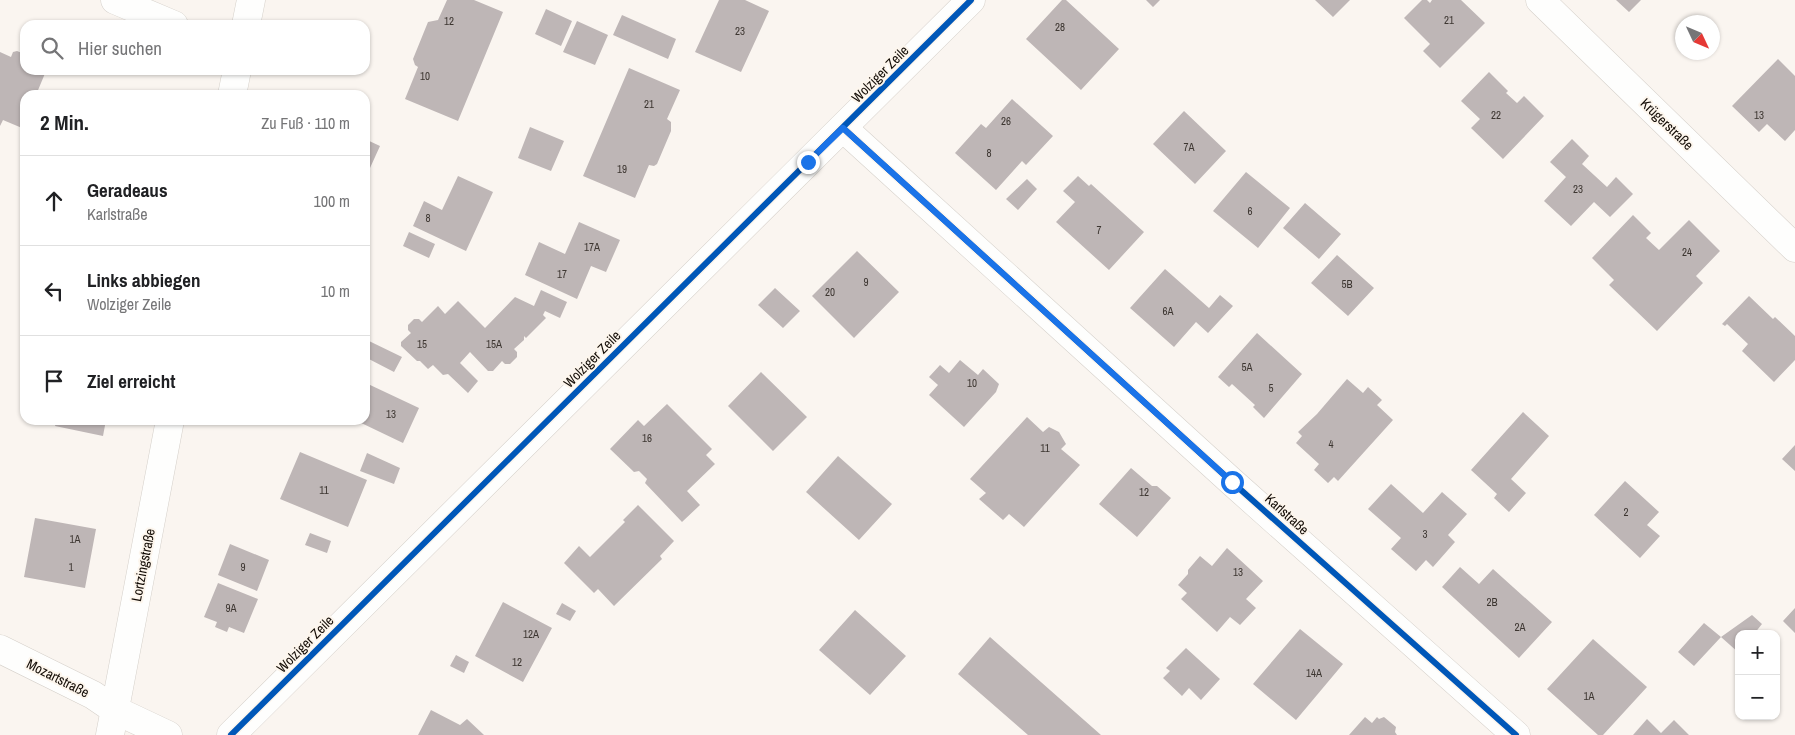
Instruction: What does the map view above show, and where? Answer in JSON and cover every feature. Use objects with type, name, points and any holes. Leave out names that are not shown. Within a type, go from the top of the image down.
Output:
[{"type":"street","points":[[115,0],[162,20]]},
{"type":"street","points":[[247,20],[251,0]]},
{"type":"street","name":"Wolziger Zeile","points":[[231,735],[971,0]]},
{"type":"street","name":"Krügerstraße","points":[[1540,0],[1795,248]]},
{"type":"street","points":[[233,90],[236,75]]},
{"type":"street","name":"Karlstraße","points":[[843,128],[1225,475],[1516,735]]},
{"type":"street","name":"Lortzingstraße","points":[[113,722],[169,425]]},
{"type":"street","name":"Mozartstraße","points":[[0,649],[92,695],[113,722],[168,735]]},
{"type":"building","points":[[447,0],[474,0],[503,12],[458,121],[405,99],[418,67],[413,59],[428,22],[438,20]]},
{"type":"building","points":[[719,0],[745,0],[769,11],[741,72],[695,52]]},
{"type":"building","points":[[1062,0],[1066,0],[1119,49],[1081,90],[1026,39]]},
{"type":"building","points":[[1146,0],[1160,0],[1153,7]]},
{"type":"building","points":[[1315,0],[1350,0],[1333,17]]},
{"type":"building","points":[[1422,0],[1427,0],[1430,3],[1432,0],[1461,0],[1485,23],[1440,68],[1423,51],[1430,44],[1404,18]]},
{"type":"building","points":[[1616,0],[1641,0],[1629,12]]},
{"type":"building","points":[[546,9],[572,21],[561,46],[535,34]]},
{"type":"building","points":[[622,15],[676,39],[668,59],[613,35]]},
{"type":"building","points":[[577,21],[608,35],[595,65],[563,52]]},
{"type":"building","points":[[0,52],[11,57],[13,52],[20,52],[20,75],[44,75],[38,90],[20,90],[20,127],[3,120],[0,126]]},
{"type":"building","points":[[1778,59],[1795,76],[1795,130],[1785,141],[1767,124],[1759,132],[1732,106]]},
{"type":"building","points":[[629,68],[680,90],[667,119],[671,122],[671,131],[657,164],[654,166],[649,165],[635,198],[583,176]]},
{"type":"building","points":[[1489,72],[1517,103],[1524,96],[1544,116],[1503,159],[1471,128],[1480,119],[1461,101]]},
{"type":"building","points":[[1012,99],[1053,136],[1026,165],[1022,161],[996,190],[955,153],[981,124],[986,128]]},
{"type":"building","points":[[1184,111],[1226,151],[1195,184],[1153,144]]},
{"type":"building","points":[[530,127],[564,141],[551,171],[518,158]]},
{"type":"building","points":[[1572,139],[1589,156],[1582,164],[1607,187],[1616,177],[1633,194],[1610,217],[1594,202],[1571,226],[1544,201],[1566,177],[1550,162]]},
{"type":"building","points":[[370,141],[380,146],[370,168]]},
{"type":"building","points":[[1246,172],[1290,208],[1258,248],[1213,211]]},
{"type":"building","points":[[458,176],[493,192],[466,251],[413,226],[424,201],[442,210]]},
{"type":"building","points":[[1078,176],[1089,186],[1091,184],[1144,232],[1109,270],[1056,222],[1075,202],[1063,191]]},
{"type":"building","points":[[1027,179],[1037,189],[1018,210],[1006,199]]},
{"type":"building","points":[[1305,203],[1341,234],[1319,259],[1283,228]]},
{"type":"building","points":[[1633,215],[1651,233],[1646,238],[1659,250],[1689,220],[1720,251],[1696,276],[1703,283],[1657,331],[1609,285],[1614,280],[1592,258]]},
{"type":"building","points":[[579,222],[620,240],[606,272],[591,266],[577,299],[525,275],[539,242],[565,254]]},
{"type":"building","points":[[409,232],[435,244],[429,258],[403,246]]},
{"type":"building","points":[[857,251],[899,292],[854,338],[812,296]]},
{"type":"building","points":[[1337,255],[1374,288],[1348,316],[1311,283]]},
{"type":"building","points":[[1165,269],[1209,308],[1220,295],[1233,306],[1208,333],[1196,322],[1174,347],[1130,308]]},
{"type":"building","points":[[775,288],[800,311],[783,328],[758,305]]},
{"type":"building","points":[[541,290],[567,302],[560,318],[545,311],[543,315],[546,318],[526,338],[524,336],[524,340],[514,349],[517,352],[517,357],[510,364],[505,364],[502,361],[493,371],[488,371],[470,352],[460,363],[478,381],[468,393],[448,374],[443,375],[433,365],[428,369],[401,346],[401,342],[411,333],[408,330],[408,325],[414,319],[419,319],[422,322],[438,306],[445,314],[458,301],[485,328],[515,297],[534,306]]},
{"type":"building","points":[[1749,296],[1773,319],[1775,317],[1795,336],[1795,360],[1774,382],[1742,351],[1748,344],[1727,324],[1725,326],[1722,324]]},
{"type":"building","points":[[1257,333],[1302,374],[1264,418],[1253,407],[1255,405],[1232,384],[1229,387],[1218,377]]},
{"type":"building","points":[[370,341],[402,357],[394,372],[370,360]]},
{"type":"building","points":[[960,360],[978,375],[983,369],[999,384],[996,392],[964,427],[929,395],[938,385],[929,377],[940,365],[949,373]]},
{"type":"building","points":[[761,372],[807,417],[773,451],[728,406]]},
{"type":"building","points":[[1347,379],[1363,393],[1368,387],[1382,400],[1377,405],[1393,420],[1338,481],[1334,477],[1328,483],[1314,470],[1319,464],[1296,443],[1302,436],[1298,432],[1317,414]]},
{"type":"building","points":[[370,385],[419,408],[403,443],[365,425],[370,425]]},
{"type":"building","points":[[667,404],[712,449],[706,455],[715,464],[687,491],[700,505],[682,522],[645,483],[647,479],[639,471],[634,472],[610,449],[638,420],[644,426]]},
{"type":"building","points":[[1523,412],[1549,436],[1511,479],[1526,493],[1509,512],[1494,498],[1497,494],[1471,470]]},
{"type":"building","points":[[1027,417],[1043,432],[1049,427],[1059,432],[1066,444],[1061,449],[1080,465],[1024,527],[1009,514],[1003,520],[979,499],[986,493],[970,479]]},
{"type":"building","points":[[55,425],[105,425],[103,436]]},
{"type":"building","points":[[1795,445],[1795,471],[1782,459]]},
{"type":"building","points":[[300,452],[367,480],[348,527],[280,499]]},
{"type":"building","points":[[367,453],[400,468],[394,484],[360,471]]},
{"type":"building","points":[[838,456],[892,504],[859,540],[806,492]]},
{"type":"building","points":[[1131,468],[1152,486],[1157,486],[1171,498],[1137,537],[1099,504]]},
{"type":"building","points":[[1625,481],[1659,512],[1647,525],[1660,536],[1640,558],[1594,515]]},
{"type":"building","points":[[1391,484],[1423,513],[1442,492],[1467,514],[1448,535],[1455,542],[1433,567],[1426,560],[1416,571],[1391,549],[1401,538],[1368,509]]},
{"type":"building","points":[[638,505],[674,541],[660,556],[662,559],[614,606],[598,589],[594,593],[564,563],[579,546],[590,557],[625,522],[623,520]]},
{"type":"building","points":[[35,518],[96,529],[85,588],[24,577]]},
{"type":"building","points":[[310,533],[331,541],[327,553],[305,545]]},
{"type":"building","points":[[230,544],[269,560],[257,591],[218,575]]},
{"type":"building","points":[[1227,548],[1263,581],[1246,599],[1256,608],[1240,625],[1230,617],[1217,632],[1181,599],[1187,593],[1178,585],[1200,556],[1212,566]]},
{"type":"building","points":[[1460,567],[1479,584],[1493,569],[1552,622],[1519,658],[1442,587]]},
{"type":"building","points":[[218,583],[258,599],[244,633],[229,627],[227,632],[215,627],[217,622],[204,617]]},
{"type":"building","points":[[503,602],[552,628],[523,682],[475,656]]},
{"type":"building","points":[[562,603],[576,611],[570,621],[556,614]]},
{"type":"building","points":[[1795,608],[1795,633],[1783,621]]},
{"type":"building","points":[[855,610],[906,656],[870,695],[819,650]]},
{"type":"building","points":[[1752,615],[1762,624],[1757,630],[1735,630],[1735,649],[1721,637]]},
{"type":"building","points":[[1704,623],[1721,637],[1694,666],[1678,652]]},
{"type":"building","points":[[1300,629],[1343,664],[1296,720],[1253,684]]},
{"type":"building","points":[[990,637],[1101,735],[1028,735],[958,674]]},
{"type":"building","points":[[1593,639],[1647,687],[1603,735],[1598,735],[1547,689]]},
{"type":"building","points":[[1186,648],[1220,679],[1201,700],[1189,688],[1182,696],[1163,678],[1170,671],[1166,668]]},
{"type":"building","points":[[456,655],[469,662],[464,673],[450,666]]},
{"type":"building","points":[[431,710],[460,725],[467,719],[484,735],[418,735]]},
{"type":"building","points":[[1365,717],[1372,723],[1377,717],[1379,719],[1384,717],[1396,727],[1395,732],[1397,735],[1349,735]]},
{"type":"building","points":[[1647,719],[1661,733],[1674,720],[1689,735],[1633,735]]},
{"type":"cycle path","points":[[231,735],[971,0]]},
{"type":"cycle path","points":[[843,128],[1232,482],[1516,735]]},
{"type":"route","points":[[808,162],[843,128],[1232,482]]}]
